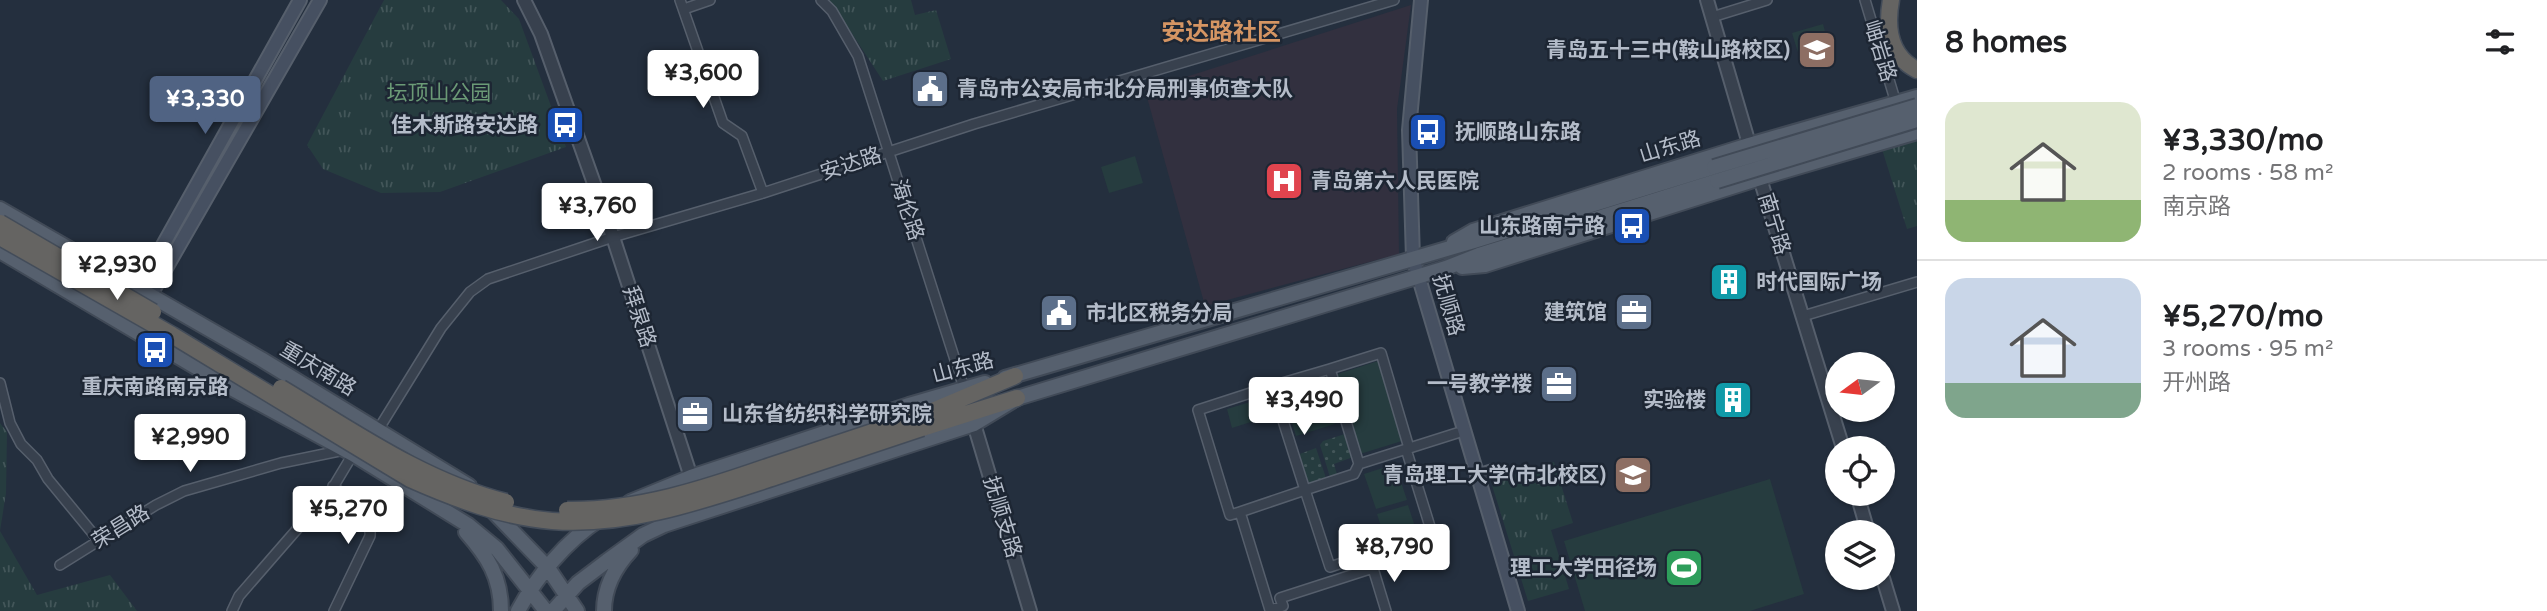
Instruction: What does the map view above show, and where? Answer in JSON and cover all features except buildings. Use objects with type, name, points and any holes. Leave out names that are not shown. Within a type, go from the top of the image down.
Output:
[{"type":"highway","points":[[1891,0],[1887,21],[1892,44],[1909,66],[1917,70]]},
{"type":"highway","points":[[0,223],[416,469],[448,483],[504,501],[553,510],[590,510],[635,505],[681,495],[920,422],[1017,398]]},
{"type":"highway","points":[[0,237],[173,335],[410,478],[444,494],[504,513],[552,521],[590,522],[636,516],[725,493],[920,422],[1015,376]]},
{"type":"main road","points":[[128,325],[139,288],[300,0]]},
{"type":"main road","points":[[128,325],[152,296],[320,0]]},
{"type":"main road","name":"抚顺路","points":[[1421,0],[1409,130],[1413,258],[1460,431],[1477,475],[1518,611]]},
{"type":"main road","name":"山东路","points":[[1440,250],[1473,231],[1749,145],[1917,97]]},
{"type":"main road","name":"山东路","points":[[553,611],[567,594],[643,535],[692,514],[974,424],[1017,398],[1446,268],[1917,106]]},
{"type":"main road","name":"山东路","points":[[517,611],[548,568],[594,523],[637,498],[691,477],[964,388],[1015,376],[1440,250],[1917,120]]},
{"type":"main road","name":"山东路","points":[[1446,268],[1485,265],[1759,178],[1917,132]]},
{"type":"main road","name":"重庆南路","points":[[0,209],[139,288],[467,484],[548,568],[577,611]]},
{"type":"main road","points":[[0,251],[233,389],[349,452],[446,510],[497,549],[546,611]]},
{"type":"main road","points":[[467,484],[500,504],[546,516],[606,509],[637,498]]},
{"type":"main road","points":[[446,510],[491,563],[499,585],[502,611]]},
{"type":"main road","points":[[604,611],[612,576],[619,563],[643,535]]},
{"type":"street","name":"拜泉路","points":[[524,0],[541,34],[613,237],[691,477]]},
{"type":"street","points":[[710,0],[682,4],[723,123],[742,136],[763,193]]},
{"type":"street","name":"海伦路","points":[[821,0],[832,11],[858,56],[964,388]]},
{"type":"street","name":"安达路","points":[[378,429],[441,328],[478,286],[504,273],[613,237],[763,193],[888,151],[1394,0]]},
{"type":"street","name":"南宁路","points":[[1707,0],[1839,436]]},
{"type":"street","points":[[1712,17],[1767,0]]},
{"type":"street","name":"岫岩路","points":[[1865,0],[1896,103]]},
{"type":"street","points":[[1803,316],[1917,282]]},
{"type":"street","points":[[1240,512],[1270,610],[1283,606],[1280,598],[1436,546],[1381,353],[1198,410],[1230,515],[1354,474],[1359,464],[1331,369]]},
{"type":"street","points":[[0,383],[10,423],[22,444],[99,541]]},
{"type":"street","points":[[1272,386],[1330,567],[1369,554],[1386,611]]},
{"type":"street","name":"抚顺支路","points":[[974,424],[1030,611]]},
{"type":"street","points":[[1359,464],[1460,431]]},
{"type":"street","points":[[232,611],[239,596],[333,486],[349,452]]},
{"type":"street","name":"荣昌路","points":[[60,565],[156,505],[184,491],[281,463],[349,452]]},
{"type":"street","points":[[1477,475],[1493,471]]},
{"type":"street","points":[[333,486],[365,515],[370,530],[370,536],[334,611]]},
{"type":"street","points":[[1886,590],[1893,611]]},
{"type":"shaded area","name":"青岛第六人民医院","points":[[1411,5],[1397,109],[1399,254],[1205,306],[1145,90]]},
{"type":"green space","name":"坛顶山公园","points":[[384,0],[501,0],[519,19],[566,147],[440,192],[381,193],[323,169],[307,145]]},
{"type":"green space","points":[[826,0],[911,0],[915,15],[936,10],[951,59],[883,81],[845,23]]},
{"type":"green space","points":[[1823,24],[1830,50],[1800,59],[1792,33]]},
{"type":"green space","points":[[1917,136],[1917,226],[1907,229],[1881,146]]},
{"type":"green space","points":[[1135,156],[1143,183],[1109,193],[1101,167]]},
{"type":"green space","points":[[1378,361],[1402,441],[1360,454],[1335,375]]},
{"type":"green space","points":[[1323,381],[1335,424],[1296,436],[1283,393]]},
{"type":"green space","points":[[1267,397],[1273,415],[1232,428],[1227,409]]},
{"type":"green space","points":[[0,423],[7,432],[6,493],[0,531]]},
{"type":"green space","points":[[1345,434],[1353,457],[1334,464],[1338,478],[1331,480],[1320,445],[1323,441]]},
{"type":"green space","points":[[1316,448],[1327,481],[1307,488],[1297,455]]},
{"type":"green space","points":[[1554,462],[1573,523],[1551,530],[1569,589],[1528,601],[1491,482]]},
{"type":"green space","points":[[1395,464],[1407,500],[1376,509],[1364,474]]},
{"type":"green space","name":"理工大学田径场","points":[[1770,479],[1804,594],[1750,611],[1585,611],[1564,541]]},
{"type":"green space","points":[[1408,505],[1421,545],[1390,555],[1377,514]]},
{"type":"green space","points":[[0,531],[37,595],[110,575],[137,611],[0,611]]},
{"type":"place","name":"青岛五十三中(鞍山路校区)","points":[[1817,50]]},
{"type":"place","name":"青岛市公安局市北分局刑事侦查大队","points":[[930,89]]},
{"type":"place","name":"佳木斯路安达路","points":[[565,125]]},
{"type":"place","name":"抚顺路山东路","points":[[1428,132]]},
{"type":"place","name":"青岛第六人民医院","points":[[1284,181]]},
{"type":"place","name":"山东路南宁路","points":[[1632,226]]},
{"type":"place","name":"时代国际广场","points":[[1729,282]]},
{"type":"place","name":"建筑馆","points":[[1634,312]]},
{"type":"place","name":"市北区税务分局","points":[[1059,313]]},
{"type":"place","name":"重庆南路南京路","points":[[155,350]]},
{"type":"place","name":"一号教学楼","points":[[1559,384]]},
{"type":"place","name":"实验楼","points":[[1733,400]]},
{"type":"place","name":"山东省纺织科学研究院","points":[[695,414]]},
{"type":"place","name":"青岛理工大学(市北校区)","points":[[1633,475]]},
{"type":"place","name":"理工大学田径场","points":[[1684,568]]},
{"type":"district","name":"安达路社区","points":[[1221,32]]}]
